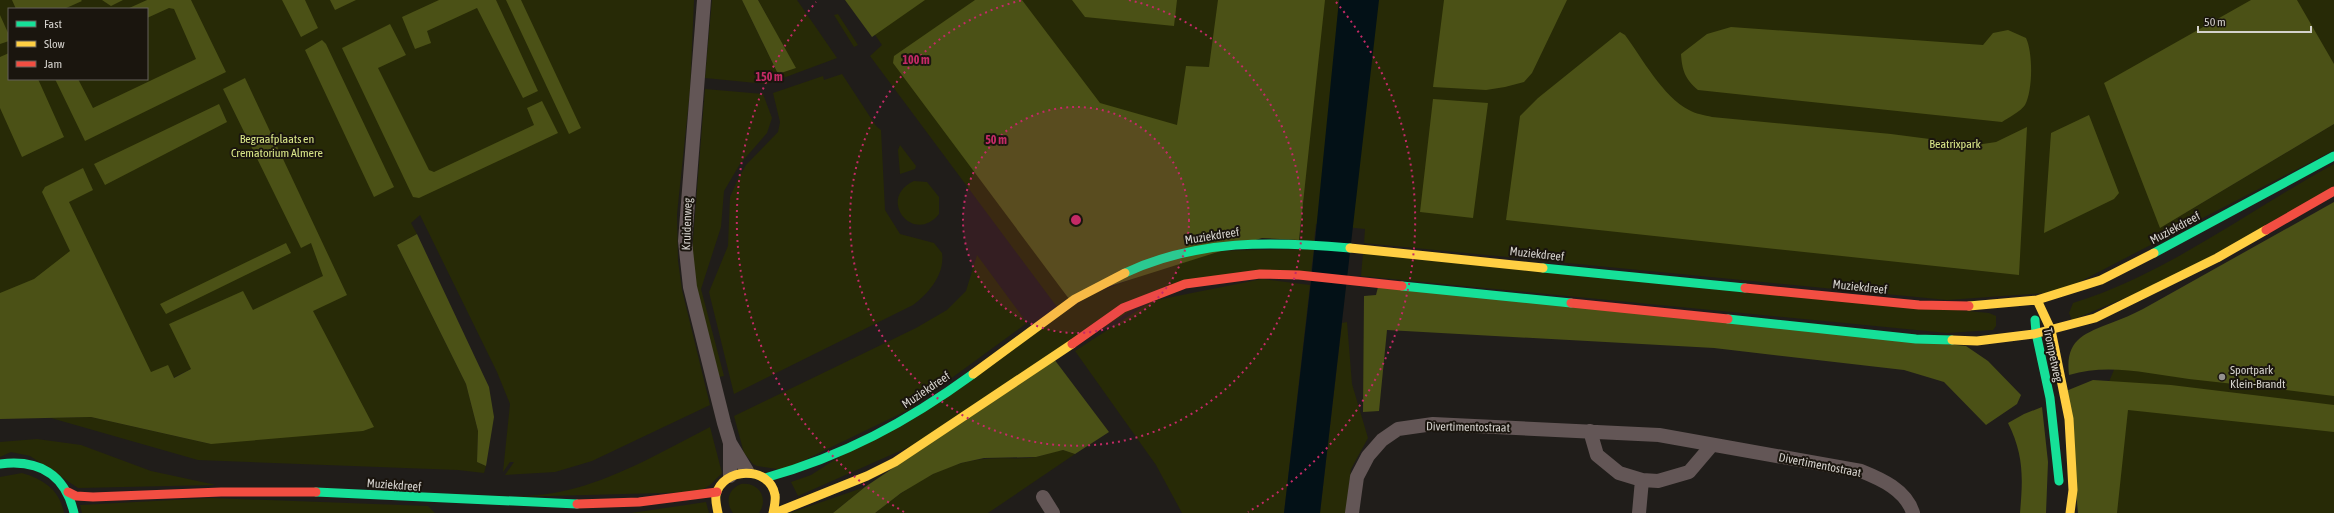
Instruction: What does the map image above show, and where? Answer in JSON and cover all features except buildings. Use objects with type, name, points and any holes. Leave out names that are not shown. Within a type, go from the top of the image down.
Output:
[{"type":"main road","name":"Muziekdreef","points":[[765,478],[791,473],[850,449],[924,407],[1075,299],[1124,272],[1166,257],[1199,248],[1267,241],[1296,243],[1919,305],[1975,306],[2037,300],[2101,280],[2172,244],[2334,156]]},
{"type":"main road","points":[[718,513],[716,505],[717,492],[724,480],[730,476],[747,471],[765,478],[775,495],[774,513],[867,476],[896,462],[1029,374],[1123,308],[1185,284],[1260,274],[1299,275],[1916,339],[1977,341],[2034,334],[2095,318],[2218,258],[2334,191]]},
{"type":"main road","name":"Trompetweg","points":[[2037,300],[2051,330],[2069,419],[2073,490],[2070,513]]},
{"type":"main road","name":"Trompetweg","points":[[2037,300],[2034,334],[2045,369],[2054,420],[2059,494]]},
{"type":"main road","points":[[0,464],[10,462],[27,462],[43,468],[62,484],[68,492],[74,513]]},
{"type":"main road","name":"Muziekdreef","points":[[68,492],[76,496],[93,497],[298,492],[575,511],[616,509],[701,498],[717,492]]},
{"type":"street","name":"Kruidenweg","points":[[704,0],[687,218],[687,265],[690,287],[730,443],[730,476]]},
{"type":"street","name":"Divertimentostraat","points":[[1352,513],[1357,477],[1368,456],[1382,440],[1398,429],[1433,424],[1659,435],[1862,471],[1884,481],[1900,493],[1913,513]]},
{"type":"street","points":[[1590,431],[1597,455],[1620,473],[1642,480],[1658,481],[1689,472],[1712,444]]},
{"type":"street","name":"Kruidenweg","points":[[730,443],[747,471]]},
{"type":"street","points":[[1639,513],[1642,480]]},
{"type":"street","points":[[1043,497],[1053,513]]},
{"type":"green space","name":"Begraafplaats en Crematorium Almere","points":[[0,0],[694,0],[690,90],[677,214],[678,261],[682,290],[710,405],[592,461],[555,472],[505,475],[514,462],[510,462],[503,472],[510,404],[497,372],[420,215],[411,223],[417,234],[397,245],[466,384],[478,431],[477,462],[486,466],[484,473],[458,470],[198,460],[51,418],[91,417],[211,444],[191,369],[111,408],[0,320]]},
{"type":"green space","points":[[12,0],[82,1],[66,8],[16,8]]},
{"type":"green space","points":[[102,0],[123,0],[111,6]]},
{"type":"green space","points":[[147,0],[191,0],[226,72],[85,141],[55,80],[79,80],[93,108],[196,59],[174,9],[169,8],[148,18],[148,8],[129,8]]},
{"type":"green space","points":[[282,0],[305,0],[318,28],[301,37]]},
{"type":"green space","points":[[330,0],[356,0],[335,10]]},
{"type":"green space","points":[[439,0],[496,0],[538,91],[523,98],[477,8],[427,31],[431,43],[415,49],[402,17]]},
{"type":"green space","points":[[506,0],[521,0],[581,128],[569,134]]},
{"type":"green space","points":[[712,0],[742,0],[778,74],[795,68],[758,0],[797,0],[837,58],[767,84],[705,78]]},
{"type":"green space","points":[[742,0],[758,0],[796,68],[778,74]]},
{"type":"green space","points":[[845,0],[925,0],[872,37]]},
{"type":"green space","name":"Beatrixpark","points":[[851,0],[2334,0],[2334,122],[2160,228],[2334,124],[2334,150],[2060,292],[1947,300],[1364,243],[1365,229],[1316,224],[1314,241],[1299,240],[1301,223],[1063,291],[1069,299],[1057,307],[870,56],[882,45]]},
{"type":"green space","points":[[975,0],[1022,0],[1100,103],[1177,125],[1186,66],[1209,67],[1218,0],[1325,0],[1299,240],[1262,238],[1069,299],[893,63],[894,56]]},
{"type":"green space","points":[[1072,0],[1177,0],[1174,26],[1085,17]]},
{"type":"green space","points":[[1444,0],[1567,0],[1532,73],[1524,82],[1486,90],[1433,87]]},
{"type":"green space","points":[[2251,0],[2297,0],[2334,64],[2334,124],[2160,228],[2104,83]]},
{"type":"green space","points":[[838,14],[858,45],[854,47],[834,15]]},
{"type":"green space","points":[[0,15],[8,33],[8,41],[0,44]]},
{"type":"green space","points":[[390,24],[406,55],[378,68],[429,170],[434,172],[534,125],[527,108],[542,101],[558,133],[419,198],[413,197],[342,48]]},
{"type":"green space","points":[[1731,27],[1983,45],[1993,33],[2008,30],[2026,38],[2031,62],[2030,90],[2025,105],[2018,112],[2002,122],[1698,90],[1685,74],[1681,54],[1707,34]]},
{"type":"green space","points":[[1620,32],[1625,35],[1670,96],[1689,110],[1712,117],[1891,134],[1976,145],[1996,142],[2027,127],[2019,275],[1506,220],[1520,116],[1538,98]]},
{"type":"green space","points":[[322,40],[326,44],[394,187],[374,197],[305,50]]},
{"type":"green space","points":[[8,53],[8,80],[38,80],[64,137],[22,157],[0,108],[0,57]]},
{"type":"green space","points":[[842,74],[876,126],[881,130],[885,210],[900,234],[934,243],[942,253],[941,268],[930,289],[913,305],[734,394],[709,292],[728,246],[730,197],[746,165],[778,132],[780,122],[773,93],[823,76],[824,80]]},
{"type":"green space","points":[[245,78],[347,295],[313,311],[374,427],[363,431],[211,444],[91,417],[0,419],[0,293],[34,279],[70,251],[42,192],[45,187],[83,168],[93,190],[69,202],[151,372],[168,365],[174,378],[191,369],[169,324],[243,291],[253,310],[323,276],[311,243],[301,248],[223,89]]},
{"type":"green space","points":[[705,89],[763,94],[772,118],[767,133],[740,164],[724,191],[721,227],[701,289],[724,376],[719,377],[691,265]]},
{"type":"green space","points":[[1433,99],[1488,103],[1473,218],[1420,212]]},
{"type":"green space","points":[[219,104],[227,122],[105,185],[94,164]]},
{"type":"green space","points":[[2089,115],[2119,193],[2114,199],[2044,233],[2051,133]]},
{"type":"green space","points":[[900,145],[916,166],[915,169],[900,174],[898,150]]},
{"type":"green space","points":[[2334,164],[2334,186],[2173,278],[2072,320],[2069,313],[2073,303],[2108,291],[2174,259]]},
{"type":"green space","points":[[914,181],[927,182],[939,197],[939,214],[929,222],[919,225],[910,222],[902,216],[898,207],[898,198],[903,189]]},
{"type":"green space","points":[[2334,202],[2334,396],[2189,379],[2144,372],[2099,370],[2069,375],[2070,354],[2073,346],[2084,335],[2143,309]]},
{"type":"green space","name":"Sportpark Klein-Brandt","points":[[2334,212],[2334,513],[2087,513],[2099,406],[2123,348]]},
{"type":"green space","points":[[417,234],[489,387],[494,417],[486,466],[477,462],[478,431],[466,384],[397,245]]},
{"type":"green space","points":[[286,243],[291,253],[166,314],[160,304]]},
{"type":"green space","points":[[1314,249],[1311,272],[1176,283],[911,446],[798,496],[791,482],[811,475],[1092,294],[1207,251]]},
{"type":"green space","points":[[1363,253],[1989,313],[1996,316],[1996,326],[1993,330],[1947,333],[1361,276]]},
{"type":"green space","points":[[977,255],[1027,323],[908,410],[784,470],[757,466],[753,464],[744,453],[734,416],[916,328],[947,310],[966,291]]},
{"type":"green space","points":[[1262,279],[1310,285],[1284,513],[1182,513],[1156,465],[1075,351],[1152,301]]},
{"type":"green space","points":[[1378,287],[1966,346],[1988,361],[2021,395],[2017,404],[1986,425],[1944,382],[1904,370],[1714,348],[1387,330],[1379,411],[1363,412],[1364,296],[1376,295]]},
{"type":"green space","points":[[1347,322],[1352,384],[1368,438],[1351,469],[1346,513],[1320,513],[1342,323]]},
{"type":"green space","points":[[1054,359],[1109,432],[1075,454],[1063,450],[1036,457],[984,458],[961,463],[933,474],[901,493],[875,513],[833,513],[865,487]]},
{"type":"green space","points":[[2093,380],[2171,385],[2334,405],[2334,432],[2128,410],[2117,513],[2078,513],[2066,391]]},
{"type":"green space","points":[[2042,407],[2048,462],[2046,513],[2020,513],[2022,478],[2020,456],[2008,423],[2024,414]]},
{"type":"green space","points":[[710,427],[722,473],[710,485],[699,492],[512,497],[560,492],[593,483],[628,469]]},
{"type":"green space","points":[[37,439],[81,445],[151,471],[216,485],[78,488],[30,456],[11,452],[0,457],[0,442]]},
{"type":"green space","points":[[1063,450],[1075,454],[988,513],[875,513],[912,486],[939,471],[969,461],[997,458],[1036,457]]},
{"type":"green space","points":[[22,473],[30,475],[49,487],[59,498],[64,513],[0,513],[0,477]]},
{"type":"green space","points":[[741,484],[753,486],[760,492],[763,502],[759,513],[733,513],[729,505],[729,496],[733,489]]},
{"type":"green space","points":[[865,487],[833,513],[790,513]]},
{"type":"green space","points":[[211,498],[428,506],[435,513],[82,513],[80,505]]},
{"type":"green space","points":[[706,502],[709,513],[631,513]]},
{"type":"shaded area","points":[[1339,0],[1379,0],[1320,513],[1284,513],[1311,281]]},
{"type":"traffic: fast","points":[[2154,253],[2334,156]]},
{"type":"traffic: fast","points":[[1125,273],[1152,262],[1208,248],[1264,244],[1292,244],[1350,248]]},
{"type":"traffic: fast","points":[[1543,268],[1745,288]]},
{"type":"traffic: fast","points":[[1402,286],[1571,303]]},
{"type":"traffic: fast","points":[[1728,319],[1916,339],[1952,340]]},
{"type":"traffic: fast","points":[[2035,320],[2036,333],[2050,398],[2059,481]]},
{"type":"traffic: fast","points":[[765,478],[822,459],[874,436],[924,407],[973,374]]},
{"type":"traffic: fast","points":[[0,464],[27,464],[48,472],[57,479],[64,488],[70,499],[74,513]]},
{"type":"traffic: fast","points":[[316,492],[577,504]]},
{"type":"traffic: slow","points":[[1952,340],[1977,341],[2034,334],[2095,318],[2217,258],[2266,230]]},
{"type":"traffic: slow","points":[[1350,248],[1543,268]]},
{"type":"traffic: slow","points":[[1969,306],[2037,300],[2101,280],[2154,253]]},
{"type":"traffic: slow","points":[[973,374],[1075,299],[1125,273]]},
{"type":"traffic: slow","points":[[2037,300],[2051,330],[2069,419],[2073,490],[2070,513]]},
{"type":"traffic: slow","points":[[775,513],[867,476],[895,462],[1072,344]]},
{"type":"traffic: slow","points":[[718,513],[716,495],[720,486],[727,479],[746,473],[756,474],[765,478],[771,485],[775,495],[773,513]]},
{"type":"traffic: jam","points":[[2266,230],[2334,191]]},
{"type":"traffic: jam","points":[[1072,344],[1123,308],[1185,284],[1260,274],[1299,275],[1402,286]]},
{"type":"traffic: jam","points":[[1745,288],[1919,305],[1969,306]]},
{"type":"traffic: jam","points":[[1571,303],[1728,319]]},
{"type":"traffic: jam","points":[[68,492],[76,496],[93,497],[221,492],[316,492]]},
{"type":"traffic: jam","points":[[577,504],[639,502],[717,492]]},
{"type":"place","name":"Sportpark Klein-Brandt","points":[[2222,377]]}]
